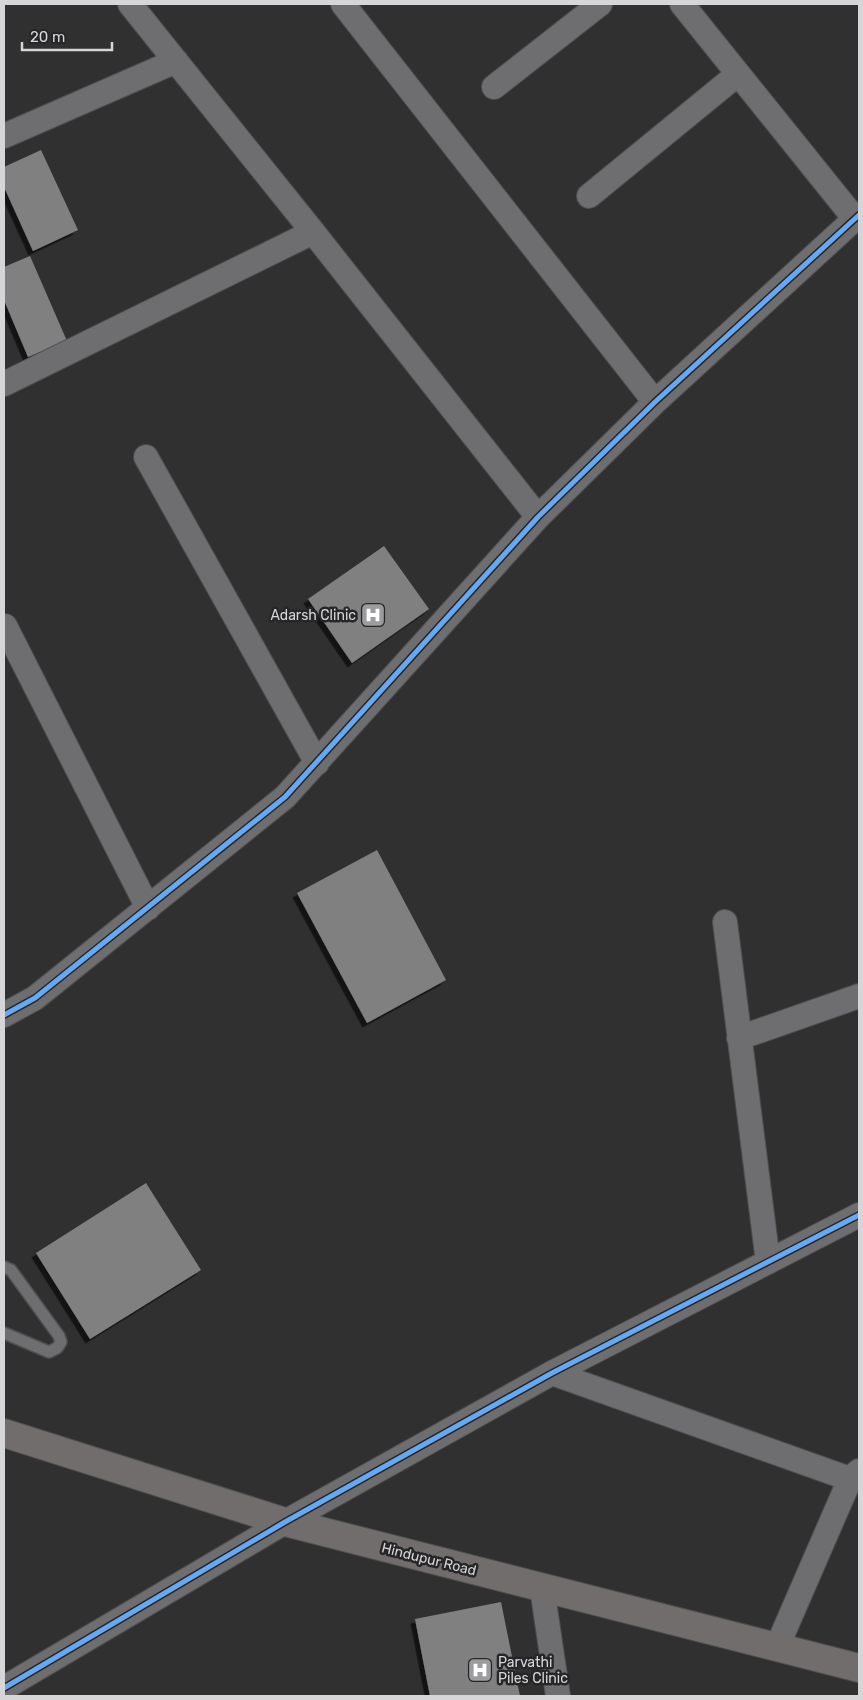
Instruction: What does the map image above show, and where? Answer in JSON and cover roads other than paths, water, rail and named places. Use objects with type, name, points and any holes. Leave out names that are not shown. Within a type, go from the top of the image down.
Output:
[{"type":"street","points":[[130,4],[538,517]]},
{"type":"street","points":[[343,4],[655,402]]},
{"type":"street","points":[[494,87],[600,4]]},
{"type":"street","points":[[4,1015],[35,998],[285,797],[538,517],[655,402],[857,217],[682,4]]},
{"type":"street","points":[[4,136],[176,61]]},
{"type":"street","points":[[589,196],[738,74]]},
{"type":"street","points":[[4,384],[313,232]]},
{"type":"street","points":[[146,457],[317,763]]},
{"type":"street","points":[[5,626],[148,908]]},
{"type":"street","points":[[725,922],[768,1262]]},
{"type":"street","points":[[740,1038],[859,996]]},
{"type":"street","points":[[4,1688],[285,1522],[552,1373],[859,1215]]},
{"type":"street","points":[[552,1373],[855,1475],[777,1647]]},
{"type":"street","name":"Hindupur Road","points":[[4,1433],[285,1522],[859,1668]]},
{"type":"street","points":[[542,1588],[558,1696]]},
{"type":"lane","points":[[4,1268],[11,1270],[59,1336],[61,1342],[57,1348],[49,1352],[4,1333]]},
{"type":"place","name":"Adarsh Clinic","points":[[373,615]]},
{"type":"place","name":"Parvathi Piles Clinic","points":[[480,1670]]}]
